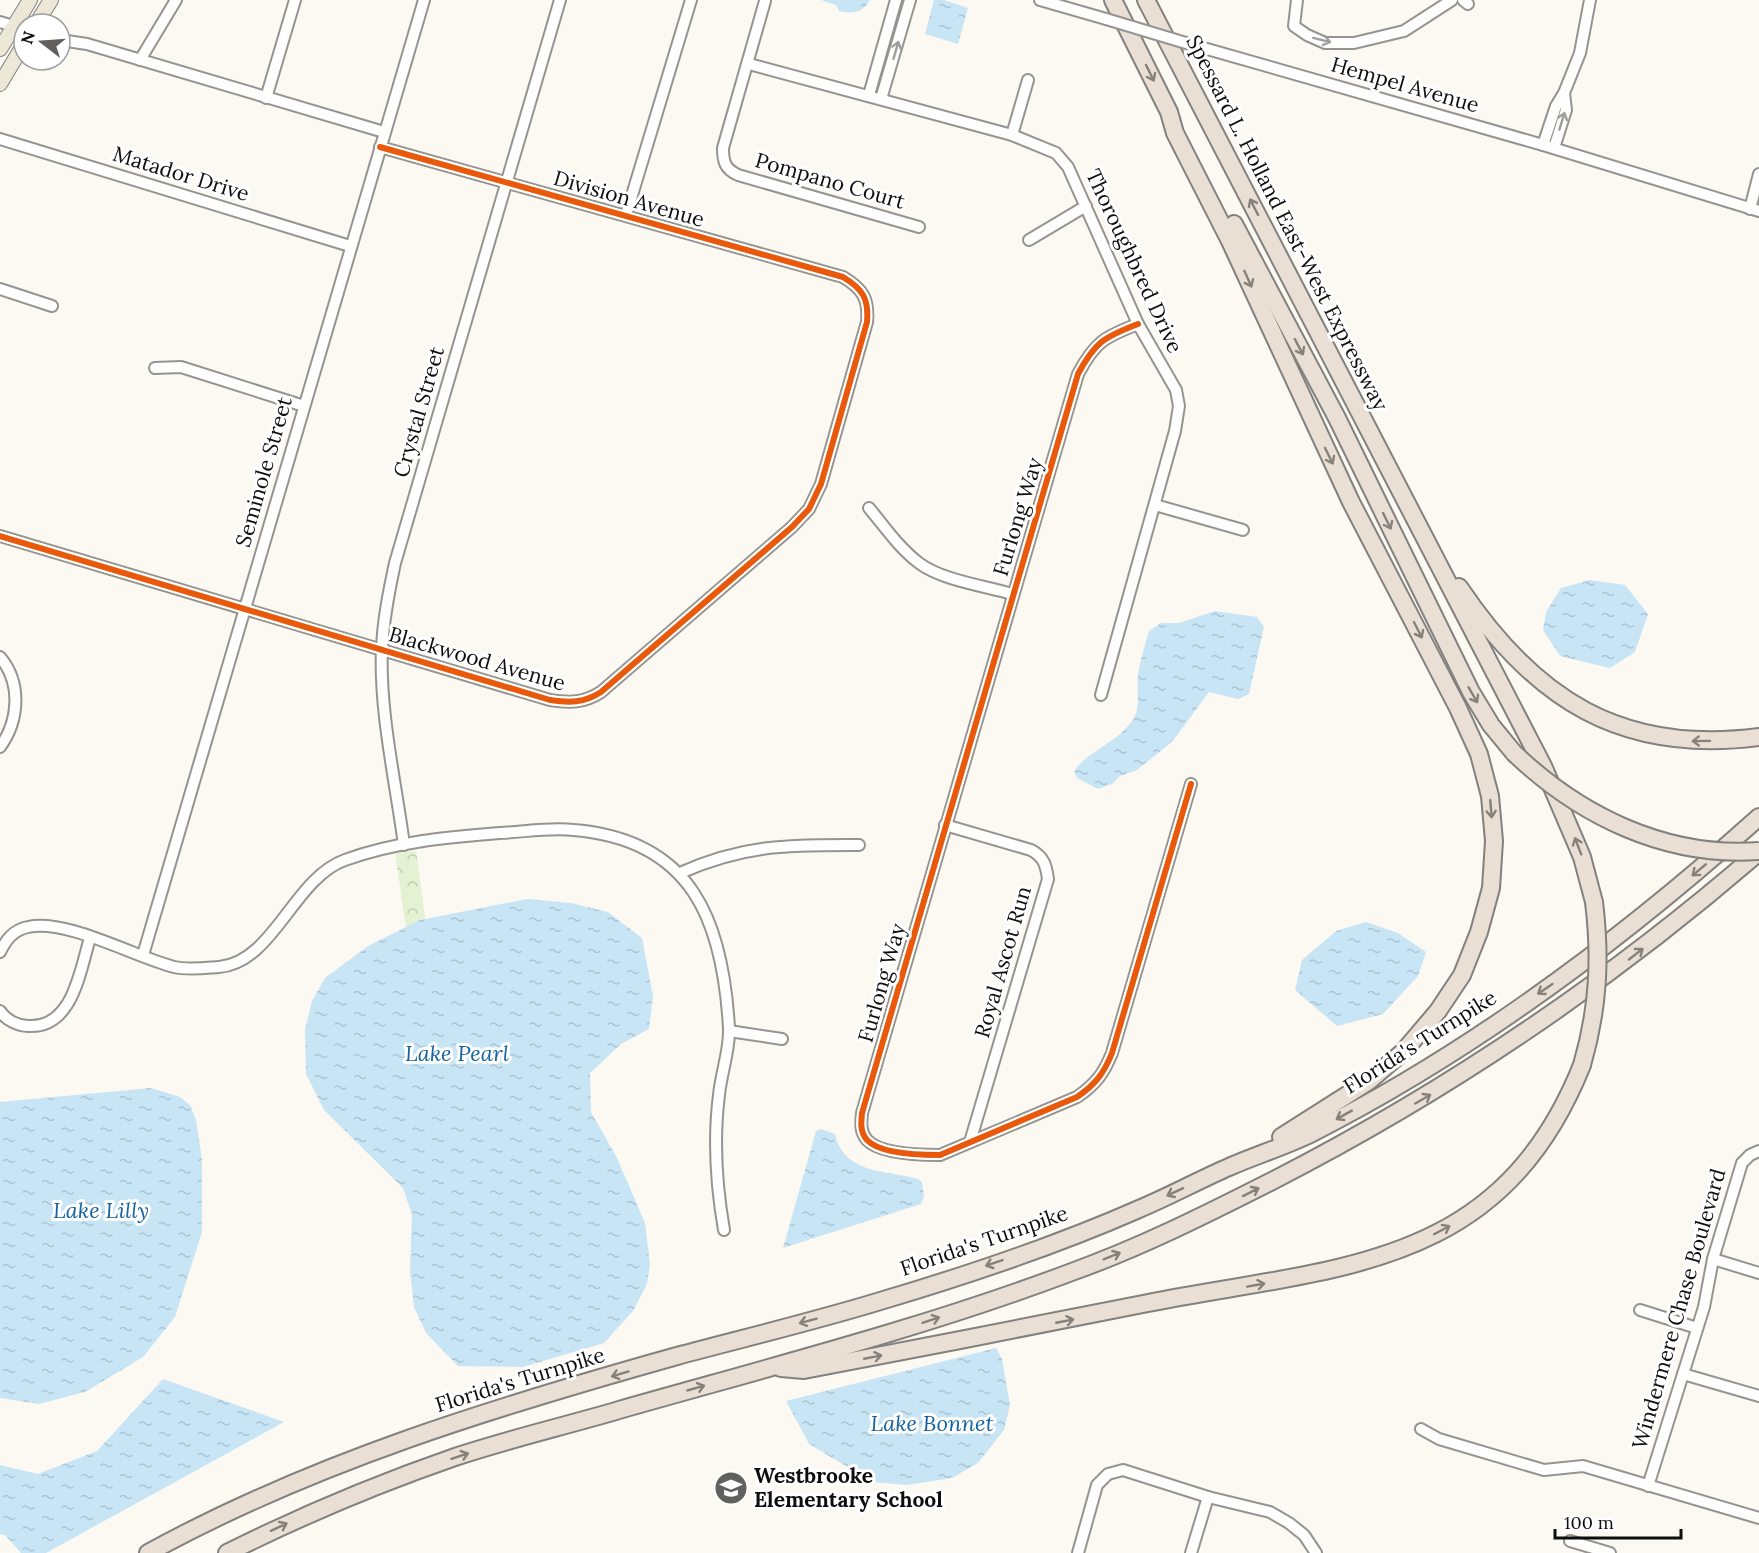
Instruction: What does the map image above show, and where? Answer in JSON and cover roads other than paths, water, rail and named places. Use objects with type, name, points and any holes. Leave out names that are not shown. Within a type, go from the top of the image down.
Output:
[{"type":"highway","points":[[1113,0],[1169,112],[1175,133],[1230,241],[1351,502],[1479,754],[1490,795],[1494,841],[1491,888],[1479,932],[1462,975],[1438,1011],[1404,1051],[1369,1081],[1329,1108],[1228,1167]]},
{"type":"highway","name":"Spessard L. Holland East-West Expressway","points":[[1146,0],[1389,467]]},
{"type":"highway","points":[[1169,112],[1182,125],[1337,418],[1471,692],[1491,725],[1514,753],[1565,796],[1598,816],[1632,831],[1672,843],[1707,850],[1759,852]]},
{"type":"highway","points":[[1389,467],[1404,485],[1445,567],[1463,594],[1519,663],[1546,687],[1579,708],[1613,724],[1648,735],[1688,741],[1759,737]]},
{"type":"highway","points":[[774,1366],[804,1370],[1149,1303],[1336,1270],[1381,1258],[1417,1244],[1453,1225],[1487,1201],[1518,1171],[1545,1139],[1567,1101],[1582,1065],[1593,1029],[1598,991],[1599,943],[1594,902],[1582,857],[1544,766],[1399,492],[1389,467]]},
{"type":"highway","name":"Florida's Turnpike","points":[[148,1553],[265,1494],[405,1439],[672,1358],[898,1295],[1058,1241],[1138,1210],[1228,1167],[1309,1135],[1402,1083],[1477,1036],[1631,926],[1759,818]]},
{"type":"highway","points":[[226,1553],[368,1488],[460,1455],[928,1320],[1079,1269],[1163,1236],[1347,1143],[1450,1083],[1544,1021],[1631,958],[1759,852]]},
{"type":"main road","points":[[0,49],[12,36]]},
{"type":"main road","points":[[0,84],[12,64]]},
{"type":"street","points":[[140,60],[176,0]]},
{"type":"street","points":[[266,98],[295,0]]},
{"type":"street","name":"Seminole Street","points":[[143,955],[424,0]]},
{"type":"street","name":"Crystal Street","points":[[404,845],[384,700],[382,650],[395,563],[560,0]]},
{"type":"street","points":[[626,215],[689,0]]},
{"type":"street","points":[[869,95],[896,0]]},
{"type":"street","points":[[881,99],[910,0]]},
{"type":"street","name":"Hempel Avenue","points":[[1040,0],[1554,148],[1755,210]]},
{"type":"street","points":[[1296,0],[1294,26],[1325,43],[1354,43],[1404,31],[1452,0]]},
{"type":"street","points":[[1543,145],[1556,106],[1564,93],[1580,53],[1590,0]]},
{"type":"street","name":"Pompano Court","points":[[765,1],[749,64],[723,148],[723,162],[730,171],[919,227]]},
{"type":"street","points":[[72,42],[87,44],[384,132]]},
{"type":"street","name":"Thoroughbred Drive","points":[[749,64],[1012,135],[1056,153],[1068,167],[1138,324],[1176,390],[1179,406],[1176,430],[1101,695]]},
{"type":"street","points":[[1012,135],[1028,80]]},
{"type":"street","points":[[1554,148],[1566,110],[1564,93]]},
{"type":"street","name":"Matador Drive","points":[[0,139],[350,246]]},
{"type":"street","name":"Division Avenue","points":[[380,147],[843,277],[865,294]]},
{"type":"street","points":[[1755,210],[1759,174]]},
{"type":"street","points":[[1029,240],[1086,206]]},
{"type":"street","points":[[0,289],[52,306]]},
{"type":"street","name":"Blackwood Avenue","points":[[0,536],[550,700],[587,701],[601,692],[792,528],[809,509],[821,484],[867,322],[868,307],[865,294]]},
{"type":"street","name":"Furlong Way","points":[[1138,324],[1105,337],[1091,350],[1078,374],[862,1113],[860,1127],[867,1140],[878,1147],[918,1156],[940,1155],[1077,1097],[1093,1086],[1104,1073],[1191,784]]},
{"type":"street","points":[[155,368],[181,367],[304,406]]},
{"type":"street","points":[[1155,505],[1243,530]]},
{"type":"street","points":[[869,508],[905,551],[921,565],[936,572],[1012,594]]},
{"type":"street","points":[[0,657],[14,684],[15,719],[11,732],[0,747]]},
{"type":"street","name":"Royal Ascot Run","points":[[945,825],[1040,855],[1046,865],[1048,879],[970,1142]]},
{"type":"street","points":[[0,952],[9,936],[27,927],[54,926],[175,967],[194,969],[224,967],[244,958],[263,941],[323,872],[344,860],[448,837],[572,829],[613,836],[652,852],[680,873],[705,910],[718,942],[729,1031],[714,1144],[716,1186],[724,1230]]},
{"type":"street","points":[[680,873],[714,858],[742,851],[783,845],[859,845]]},
{"type":"street","points":[[0,1011],[3,1016],[20,1025],[31,1027],[47,1024],[61,1016],[72,996],[90,938]]},
{"type":"street","points":[[729,1031],[782,1039]]},
{"type":"street","name":"Windermere Chase Boulevard","points":[[1648,1486],[1697,1328],[1713,1259],[1742,1163],[1750,1155],[1759,1151]]},
{"type":"street","points":[[1713,1259],[1759,1273]]},
{"type":"street","points":[[1640,1310],[1697,1328]]},
{"type":"street","points":[[1683,1374],[1759,1396]]},
{"type":"street","points":[[1421,1430],[1439,1439],[1544,1470],[1583,1466],[1759,1518]]},
{"type":"street","points":[[1077,1553],[1097,1485],[1108,1474],[1123,1470],[1208,1497],[1270,1512],[1290,1523],[1304,1535],[1316,1553]]},
{"type":"street","points":[[1191,1553],[1208,1497]]},
{"type":"street","points":[[1570,1541],[1610,1553]]},
{"type":"water","points":[[821,0],[870,0],[861,10],[848,12],[839,11],[836,5]]},
{"type":"water","points":[[934,0],[944,0],[968,8],[958,44],[925,34]]},
{"type":"water","points":[[1590,580],[1625,585],[1648,614],[1635,652],[1610,668],[1560,656],[1543,630],[1546,612],[1561,588]]},
{"type":"water","points":[[1215,611],[1257,617],[1264,627],[1249,694],[1238,699],[1209,692],[1172,742],[1137,770],[1120,776],[1112,784],[1098,789],[1077,778],[1074,772],[1078,766],[1126,729],[1135,715],[1138,704],[1139,670],[1149,631],[1161,623],[1179,623]]},
{"type":"water","name":"Lake Pearl","points":[[527,899],[571,903],[608,912],[642,938],[653,996],[649,1029],[621,1044],[590,1073],[591,1112],[617,1158],[645,1223],[650,1264],[647,1284],[633,1311],[604,1343],[523,1367],[458,1366],[426,1333],[414,1307],[410,1271],[412,1215],[403,1188],[324,1110],[306,1074],[305,1030],[312,1001],[325,978],[368,946],[420,920]]},
{"type":"water","points":[[1366,922],[1398,933],[1426,952],[1418,976],[1383,1014],[1337,1026],[1295,990],[1302,960],[1336,931]]},
{"type":"water","name":"Lake Lilly","points":[[151,1088],[180,1097],[190,1105],[196,1120],[202,1160],[202,1232],[175,1317],[143,1357],[85,1392],[39,1404],[0,1398],[0,1102]]},
{"type":"water","points":[[821,1129],[835,1134],[847,1157],[857,1163],[867,1168],[918,1179],[922,1182],[924,1197],[921,1204],[783,1248],[816,1131]]},
{"type":"water","name":"Lake Bonnet","points":[[996,1348],[1002,1359],[1010,1405],[1004,1430],[978,1463],[952,1478],[907,1485],[873,1482],[809,1444],[786,1401]]},
{"type":"water","points":[[163,1379],[284,1422],[46,1553],[21,1553],[5,1535],[0,1534],[0,1465],[38,1474],[97,1451]]},
{"type":"place","name":"Westbrooke Elementary School","points":[[731,1488]]}]
